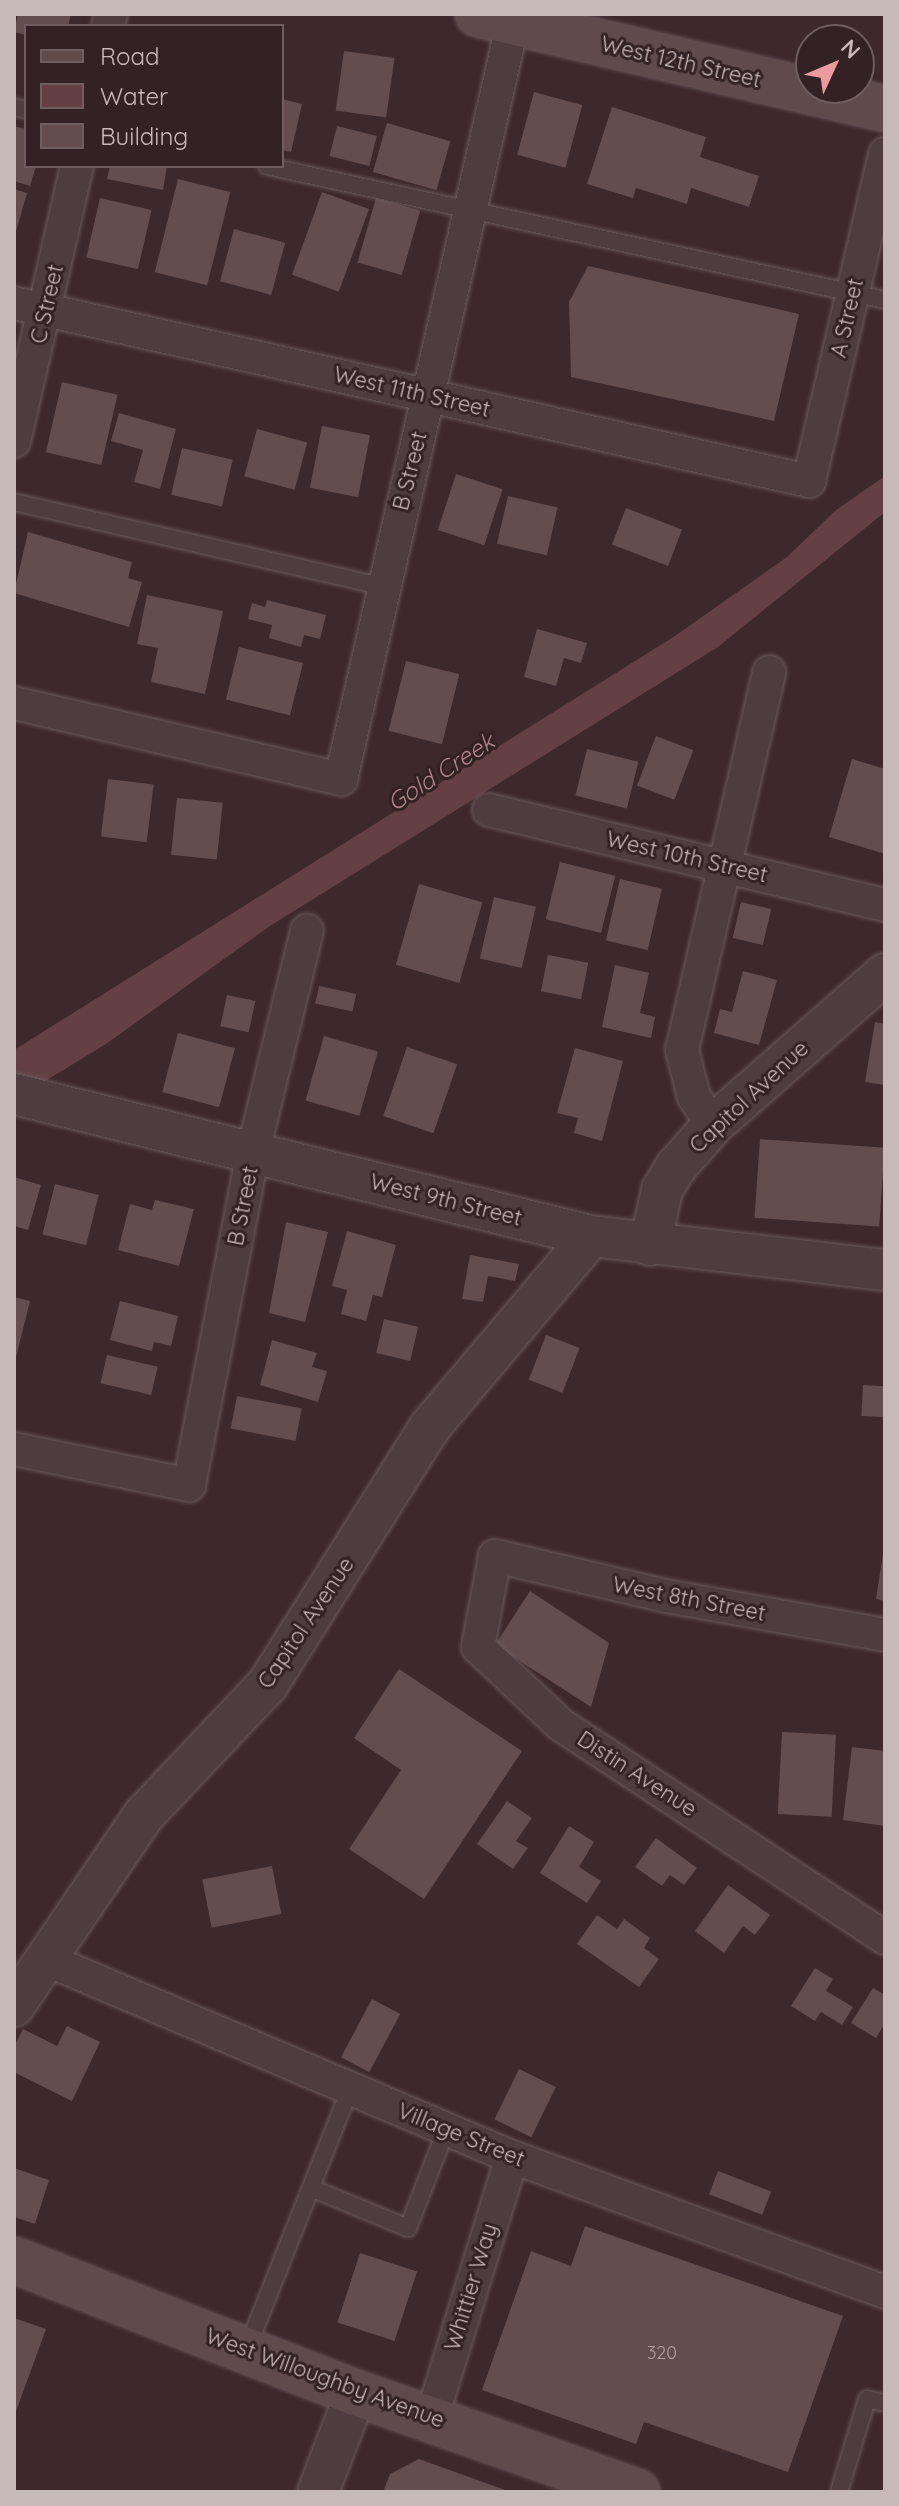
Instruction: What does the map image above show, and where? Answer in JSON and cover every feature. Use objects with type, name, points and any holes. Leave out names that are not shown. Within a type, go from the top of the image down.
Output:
[{"type":"main road","name":"West 12th Street","points":[[495,18],[885,109]]},
{"type":"main road","name":"West Willoughby Avenue","points":[[14,2260],[356,2393],[432,2417],[637,2492]]},
{"type":"street","name":"B Street","points":[[14,703],[341,779],[468,213],[495,18]]},
{"type":"street","name":"A Street","points":[[809,481],[885,154]]},
{"type":"street","name":"C Street","points":[[14,441],[77,168]]},
{"type":"street","name":"West 11th Street","points":[[14,303],[809,481]]},
{"type":"street","points":[[713,1125],[694,1097],[682,1050],[769,672]]},
{"type":"street","name":"West 10th Street","points":[[489,810],[885,905]]},
{"type":"street","name":"B Street","points":[[14,1449],[189,1485],[253,1152],[307,930]]},
{"type":"street","name":"Capitol Avenue","points":[[650,1245],[662,1190],[713,1125],[885,974]]},
{"type":"street","name":"West 9th Street","points":[[14,1094],[591,1236],[885,1270]]},
{"type":"street","name":"Capitol Avenue","points":[[14,2006],[144,1815],[268,1684],[429,1428],[591,1236]]},
{"type":"street","name":"West 8th Street","points":[[495,1556],[666,1596],[885,1635]]},
{"type":"street","name":"Distin Avenue","points":[[495,1556],[478,1647],[561,1725],[885,1938]]},
{"type":"street","name":"Village Street","points":[[45,1959],[512,2157],[885,2292]]},
{"type":"street","name":"Whittier Way","points":[[432,2417],[512,2157]]},
{"type":"street","points":[[318,2492],[356,2393]]},
{"type":"lane","points":[[276,168],[468,213],[885,300]]},
{"type":"lane","points":[[14,502],[382,586]]},
{"type":"lane","points":[[246,2350],[350,2089]]},
{"type":"lane","points":[[311,2188],[408,2228],[446,2130]]},
{"type":"lane","points":[[839,2492],[867,2399],[885,2403]]},
{"type":"water","points":[[885,476],[885,512],[718,647],[270,926],[106,1044],[14,1100],[14,1050],[675,636],[787,557],[836,510]]},
{"type":"building","points":[[18,14],[71,14],[68,24],[24,24],[24,34],[14,32]]},
{"type":"building","points":[[344,51],[395,58],[386,118],[336,110]]},
{"type":"building","points":[[534,92],[582,105],[565,168],[517,155]]},
{"type":"building","points":[[284,100],[302,104],[291,152],[284,150]]},
{"type":"building","points":[[612,107],[706,137],[700,157],[759,176],[749,207],[691,188],[687,204],[636,188],[633,198],[587,184]]},
{"type":"building","points":[[387,123],[450,141],[436,190],[373,172]]},
{"type":"building","points":[[14,126],[24,128],[24,168],[35,168],[30,186],[14,181]]},
{"type":"building","points":[[337,126],[377,136],[369,166],[330,156]]},
{"type":"building","points":[[110,168],[167,168],[163,190],[107,179]]},
{"type":"building","points":[[178,179],[230,192],[207,285],[155,272]]},
{"type":"building","points":[[14,189],[27,193],[15,235],[14,235]]},
{"type":"building","points":[[322,192],[369,209],[339,292],[292,275]]},
{"type":"building","points":[[100,198],[152,210],[138,269],[86,257]]},
{"type":"building","points":[[376,198],[420,211],[402,275],[358,262]]},
{"type":"building","points":[[234,229],[285,243],[271,295],[220,281]]},
{"type":"building","points":[[588,266],[799,314],[774,421],[571,377],[569,302]]},
{"type":"building","points":[[62,382],[118,395],[101,465],[46,452]]},
{"type":"building","points":[[119,413],[176,429],[160,489],[134,482],[143,450],[111,441]]},
{"type":"building","points":[[322,426],[370,435],[358,497],[310,488]]},
{"type":"building","points":[[257,429],[307,442],[295,490],[244,476]]},
{"type":"building","points":[[182,448],[233,460],[222,506],[171,495]]},
{"type":"building","points":[[456,474],[503,489],[484,545],[438,530]]},
{"type":"building","points":[[508,496],[558,507],[547,555],[497,544]]},
{"type":"building","points":[[626,508],[682,530],[668,566],[612,544]]},
{"type":"building","points":[[28,532],[132,562],[128,578],[142,582],[129,627],[14,593]]},
{"type":"building","points":[[147,595],[223,611],[205,694],[151,682],[158,648],[137,644]]},
{"type":"building","points":[[267,600],[326,615],[320,639],[304,635],[301,647],[269,638],[272,625],[248,619],[252,603],[265,607]]},
{"type":"building","points":[[537,629],[587,643],[581,663],[564,658],[556,686],[524,677]]},
{"type":"building","points":[[239,647],[303,663],[290,715],[226,699]]},
{"type":"building","points":[[406,661],[459,674],[442,744],[389,731]]},
{"type":"building","points":[[656,736],[693,750],[674,800],[637,785]]},
{"type":"building","points":[[587,749],[638,762],[627,808],[575,796]]},
{"type":"building","points":[[852,759],[885,769],[885,854],[829,837]]},
{"type":"building","points":[[108,779],[154,785],[147,842],[101,837]]},
{"type":"building","points":[[177,798],[223,803],[217,859],[171,855]]},
{"type":"building","points":[[560,862],[615,876],[601,933],[546,919]]},
{"type":"building","points":[[620,879],[662,889],[648,950],[606,940]]},
{"type":"building","points":[[419,884],[482,902],[459,983],[396,965]]},
{"type":"building","points":[[494,897],[536,907],[522,968],[480,958]]},
{"type":"building","points":[[741,902],[771,909],[763,945],[733,938]]},
{"type":"building","points":[[548,955],[588,963],[581,999],[541,991]]},
{"type":"building","points":[[615,965],[649,973],[640,1013],[655,1017],[651,1038],[602,1027]]},
{"type":"building","points":[[743,971],[777,980],[759,1045],[714,1033],[720,1009],[732,1012]]},
{"type":"building","points":[[319,986],[356,994],[352,1012],[315,1004]]},
{"type":"building","points":[[227,995],[255,1001],[249,1032],[220,1026]]},
{"type":"building","points":[[875,1022],[885,1024],[885,1085],[865,1082]]},
{"type":"building","points":[[178,1033],[235,1048],[219,1107],[162,1092]]},
{"type":"building","points":[[324,1036],[378,1051],[359,1116],[306,1100]]},
{"type":"building","points":[[407,1047],[457,1064],[433,1133],[383,1116]]},
{"type":"building","points":[[575,1048],[623,1061],[602,1141],[574,1133],[578,1118],[557,1113]]},
{"type":"building","points":[[760,1139],[885,1148],[879,1227],[754,1218]]},
{"type":"building","points":[[14,1177],[41,1185],[28,1230],[14,1226]]},
{"type":"building","points":[[55,1184],[99,1195],[86,1245],[42,1234]]},
{"type":"building","points":[[155,1200],[194,1209],[179,1266],[118,1250],[130,1204],[152,1210]]},
{"type":"building","points":[[286,1222],[328,1232],[305,1322],[269,1313]]},
{"type":"building","points":[[347,1231],[396,1245],[382,1297],[373,1295],[366,1321],[341,1314],[347,1290],[332,1286]]},
{"type":"building","points":[[470,1255],[519,1264],[515,1281],[488,1276],[483,1302],[462,1299]]},
{"type":"building","points":[[14,1297],[30,1301],[15,1361],[14,1361]]},
{"type":"building","points":[[120,1301],[178,1316],[171,1346],[154,1342],[152,1351],[110,1340]]},
{"type":"building","points":[[384,1319],[418,1327],[410,1361],[376,1353]]},
{"type":"building","points":[[546,1335],[580,1348],[562,1393],[529,1380]]},
{"type":"building","points":[[272,1340],[317,1353],[312,1367],[327,1371],[318,1402],[260,1385]]},
{"type":"building","points":[[107,1355],[158,1367],[151,1395],[100,1383]]},
{"type":"building","points":[[863,1385],[885,1386],[883,1417],[861,1416]]},
{"type":"building","points":[[237,1396],[302,1409],[295,1441],[231,1428]]},
{"type":"building","points":[[885,1554],[885,1601],[876,1599]]},
{"type":"building","points":[[530,1591],[609,1643],[591,1707],[495,1645]]},
{"type":"building","points":[[399,1669],[522,1751],[424,1899],[349,1849],[401,1770],[354,1738]]},
{"type":"building","points":[[782,1732],[836,1735],[832,1817],[778,1814]]},
{"type":"building","points":[[852,1747],[885,1751],[885,1826],[843,1820]]},
{"type":"building","points":[[507,1801],[532,1818],[516,1841],[528,1848],[513,1869],[477,1844]]},
{"type":"building","points":[[569,1826],[594,1842],[579,1867],[601,1881],[587,1903],[540,1873]]},
{"type":"building","points":[[656,1838],[697,1868],[684,1885],[670,1875],[662,1886],[635,1867]]},
{"type":"building","points":[[272,1866],[281,1914],[212,1928],[202,1880]]},
{"type":"building","points":[[728,1885],[770,1915],[755,1935],[743,1926],[724,1953],[695,1931]]},
{"type":"building","points":[[597,1915],[617,1929],[624,1919],[650,1938],[644,1948],[659,1959],[639,1987],[577,1944]]},
{"type":"building","points":[[815,1968],[833,1979],[826,1991],[853,2007],[842,2025],[821,2012],[815,2021],[791,2006]]},
{"type":"building","points":[[873,1988],[885,1995],[885,2023],[876,2038],[851,2023]]},
{"type":"building","points":[[372,1999],[400,2014],[369,2072],[341,2057]]},
{"type":"building","points":[[67,2026],[100,2042],[72,2101],[14,2072],[14,2047],[23,2029],[57,2046]]},
{"type":"building","points":[[519,2069],[556,2087],[531,2137],[494,2119]]},
{"type":"building","points":[[14,2168],[49,2180],[35,2224],[14,2217]]},
{"type":"building","points":[[718,2171],[771,2191],[762,2215],[709,2194]]},
{"type":"building","points":[[585,2226],[843,2316],[788,2472],[644,2422],[636,2444],[482,2390],[531,2251],[571,2266]]},
{"type":"building","points":[[360,2253],[417,2272],[395,2341],[337,2322]]},
{"type":"building","points":[[14,2318],[46,2329],[14,2417]]},
{"type":"building","points":[[419,2459],[511,2492],[383,2492],[390,2474]]},
{"type":"water label","name":"Gold Creek","points":[[441,772]]}]
